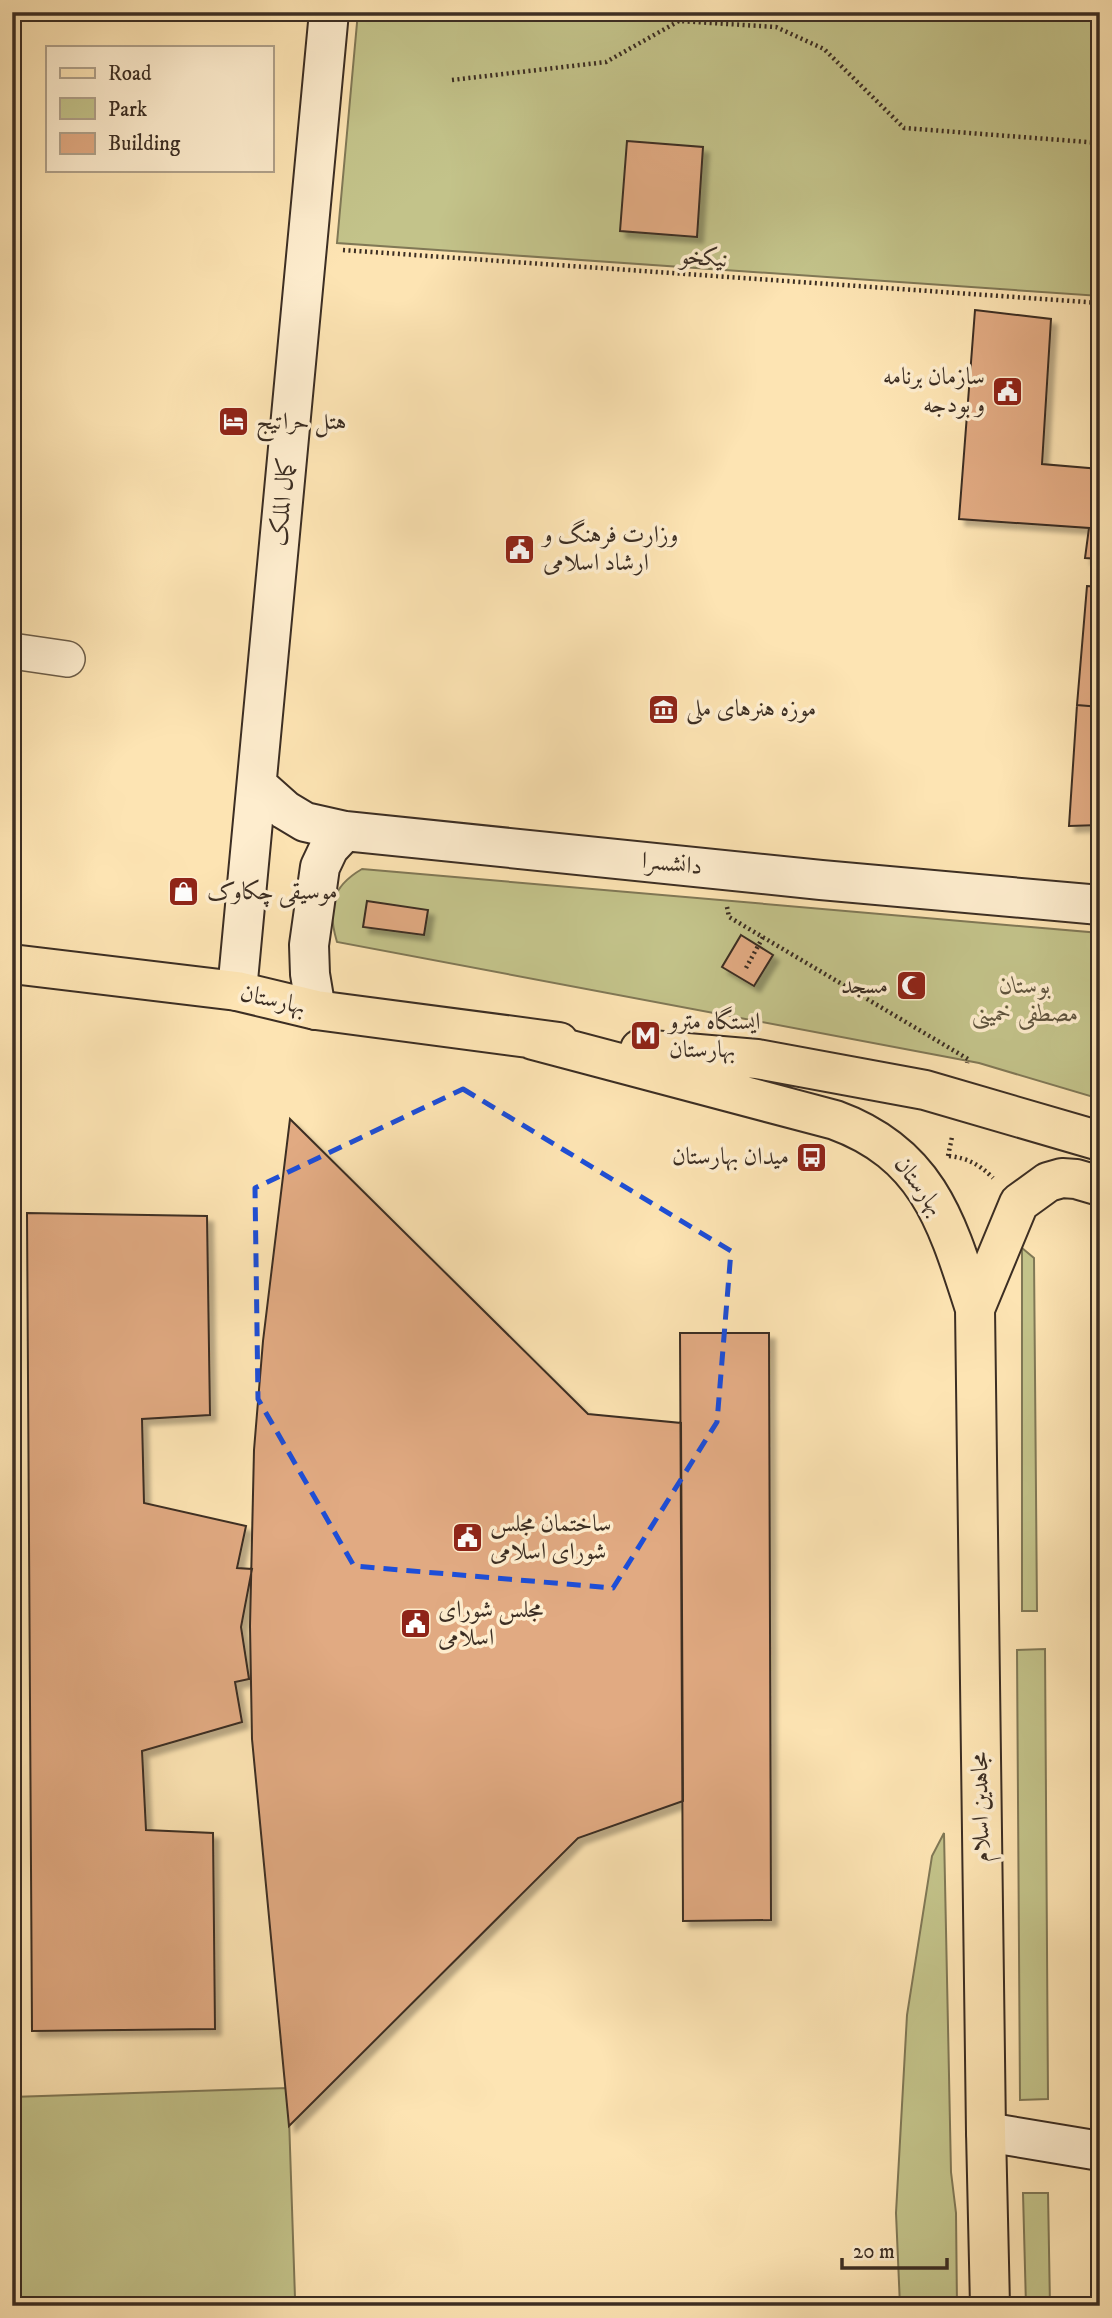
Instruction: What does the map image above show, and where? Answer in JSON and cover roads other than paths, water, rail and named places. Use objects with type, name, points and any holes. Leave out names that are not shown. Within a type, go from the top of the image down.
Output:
[{"type":"main road","name":"بهارستان","points":[[12,964],[237,991],[316,1010],[533,1040],[757,1059],[925,1090],[1100,1141]]},
{"type":"main road","name":"بهارستان","points":[[533,1040],[835,1120],[884,1143],[900,1156],[933,1166],[946,1225],[975,1308]]},
{"type":"main road","points":[[975,1308],[1019,1203],[1048,1181],[1062,1178],[1100,1186]]},
{"type":"main road","name":"مجاهدین اسلام","points":[[975,1308],[990,2306]]},
{"type":"street","name":"کمال الملک","points":[[237,991],[330,12]]},
{"type":"street","points":[[12,651],[67,659]]},
{"type":"street","name":"دانشسرا","points":[[257,785],[285,810],[305,822],[345,831],[821,880],[1100,905]]},
{"type":"street","points":[[316,1010],[310,974],[310,945],[320,867],[329,848],[345,831]]},
{"type":"street","points":[[986,2132],[1100,2151]]},
{"type":"place","name":"سازمان برنامه و بودجه","points":[[1008,391]]},
{"type":"place","name":"هتل حراتیج","points":[[233,422]]},
{"type":"place","name":"وزارت فرهنگ و ارشاد اسلامی","points":[[520,549]]},
{"type":"place","name":"موزه هنرهای ملی","points":[[663,709]]},
{"type":"place","name":"موسیقی چکاوک","points":[[184,892]]},
{"type":"place","name":"مسجد","points":[[911,986]]},
{"type":"place","name":"ایستگاه مترو بهارستان","points":[[646,1036]]},
{"type":"place","name":"میدان بهارستان","points":[[812,1157]]},
{"type":"place","name":"ساختمان مجلس شورای اسلامی","points":[[467,1538]]},
{"type":"place","name":"مجلس شورای اسلامی","points":[[415,1624]]},
{"type":"park label","name":"بوستان مصطفی خمینی","points":[[1025,1000]]}]
